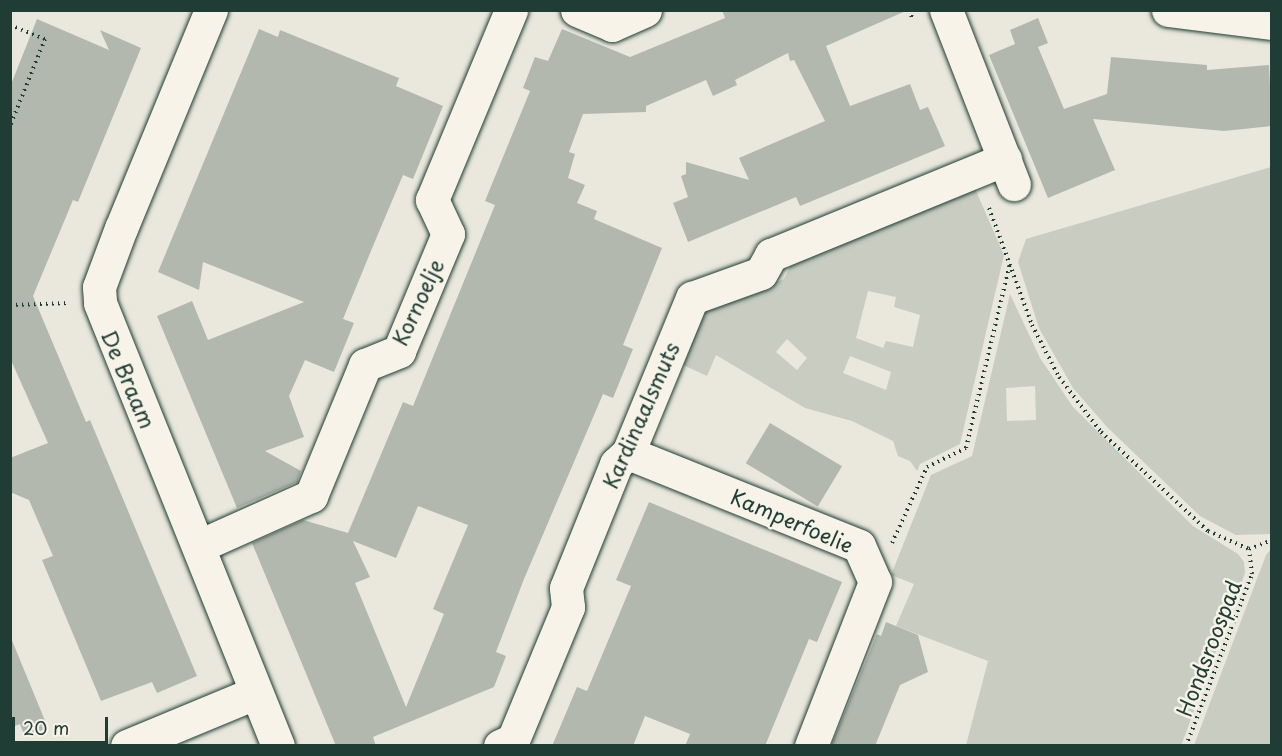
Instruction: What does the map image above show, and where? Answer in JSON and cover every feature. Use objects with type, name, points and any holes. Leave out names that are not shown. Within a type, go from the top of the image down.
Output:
[{"type":"street","name":"Kornoelje","points":[[199,546],[311,496],[365,365],[399,351],[448,234],[432,200],[511,10]]},
{"type":"street","points":[[577,10],[612,25],[645,10]]},
{"type":"street","name":"Kardinaalsmuts","points":[[500,746],[513,740],[568,607],[566,588],[616,464],[628,453],[692,298],[761,273],[771,255],[1009,172],[946,10]]},
{"type":"street","points":[[1168,10],[1272,23]]},
{"type":"street","name":"De Braam","points":[[203,13],[99,287],[100,303],[278,746]]},
{"type":"street","name":"Kamperfoelie","points":[[628,453],[859,546],[875,582],[811,746]]},
{"type":"street","points":[[127,746],[255,693]]},
{"type":"path","points":[[909,10],[911,16]]},
{"type":"path","points":[[10,25],[45,39],[10,126]]},
{"type":"path","points":[[868,566],[895,541],[927,467],[966,448],[1011,262],[1032,325],[1059,376],[1101,432],[1208,531],[1249,549],[1272,540]]},
{"type":"path","points":[[10,305],[100,303]]},
{"type":"path","name":"Hondsroospad","points":[[1186,746],[1252,574],[1249,549]]},
{"type":"shaded area","points":[[1271,167],[1271,534],[1236,535],[1200,516],[1107,427],[1073,388],[1039,328],[1018,262],[1026,239]]},
{"type":"shaded area","points":[[973,184],[1004,255],[960,444],[920,464],[917,471],[910,461],[898,456],[893,441],[852,421],[805,408],[716,355],[707,376],[683,365],[705,312],[784,279],[791,265],[942,202]],"holes":[[[868,291],[896,297],[894,307],[920,315],[913,347],[886,341],[883,348],[856,338]],[[787,339],[807,358],[797,370],[776,352]],[[850,356],[891,372],[886,390],[843,373]]]},
{"type":"shaded area","points":[[1010,294],[1040,358],[1073,407],[1193,526],[1238,554],[1244,562],[1245,573],[1181,746],[966,745],[988,661],[896,626],[914,584],[891,575],[931,475],[972,456]],"holes":[[[1035,386],[1036,420],[1007,421],[1006,388]]]},
{"type":"shaded area","points":[[1271,549],[1271,745],[1194,745],[1266,555]]},
{"type":"building","points":[[722,10],[908,10],[826,46],[850,106],[910,84],[920,110],[928,107],[945,146],[800,206],[796,197],[688,242],[673,203],[688,197],[681,176],[686,174],[686,162],[749,180],[739,158],[825,121],[794,60],[790,61],[788,53],[735,80],[737,85],[713,96],[706,80],[646,106],[646,112],[583,114],[569,152],[575,154],[568,178],[585,185],[577,203],[597,211],[594,219],[662,248],[623,345],[633,349],[613,398],[603,394],[524,579],[496,652],[506,656],[494,687],[373,737],[376,746],[336,746],[252,543],[303,520],[348,533],[403,402],[413,406],[495,205],[485,201],[530,91],[523,88],[535,57],[548,61],[562,29],[630,57],[725,18]],"holes":[[[418,506],[468,525],[433,609],[444,614],[406,707],[355,583],[370,577],[353,541],[396,558]]]},
{"type":"building","points":[[1038,18],[1048,43],[1038,47],[1064,109],[1107,94],[1111,57],[1207,65],[1207,70],[1269,65],[1272,126],[1224,131],[1093,119],[1115,170],[1048,198],[989,55],[1015,44],[1010,30]]},
{"type":"building","points":[[37,19],[109,50],[100,30],[141,48],[78,202],[73,200],[33,296],[86,422],[90,420],[197,676],[157,693],[152,682],[101,701],[42,560],[53,556],[29,500],[10,492],[10,458],[48,443],[10,358],[10,87]]},
{"type":"building","points":[[259,29],[278,37],[280,30],[399,78],[396,86],[443,106],[413,179],[403,175],[343,319],[354,323],[334,372],[305,360],[289,396],[304,437],[265,451],[301,471],[297,482],[237,508],[157,316],[192,301],[208,340],[304,302],[203,262],[199,290],[158,272]]},
{"type":"building","points":[[770,423],[842,466],[818,507],[746,463]]},
{"type":"building","points":[[649,502],[842,582],[817,642],[809,639],[765,746],[685,746],[690,734],[645,716],[633,746],[552,746],[577,687],[587,691],[631,586],[616,580]]},
{"type":"building","points":[[886,622],[918,635],[928,672],[900,685],[875,746],[831,746],[877,634],[881,636]]},
{"type":"building","points":[[11,638],[48,728],[25,737],[20,724],[10,728]]}]
